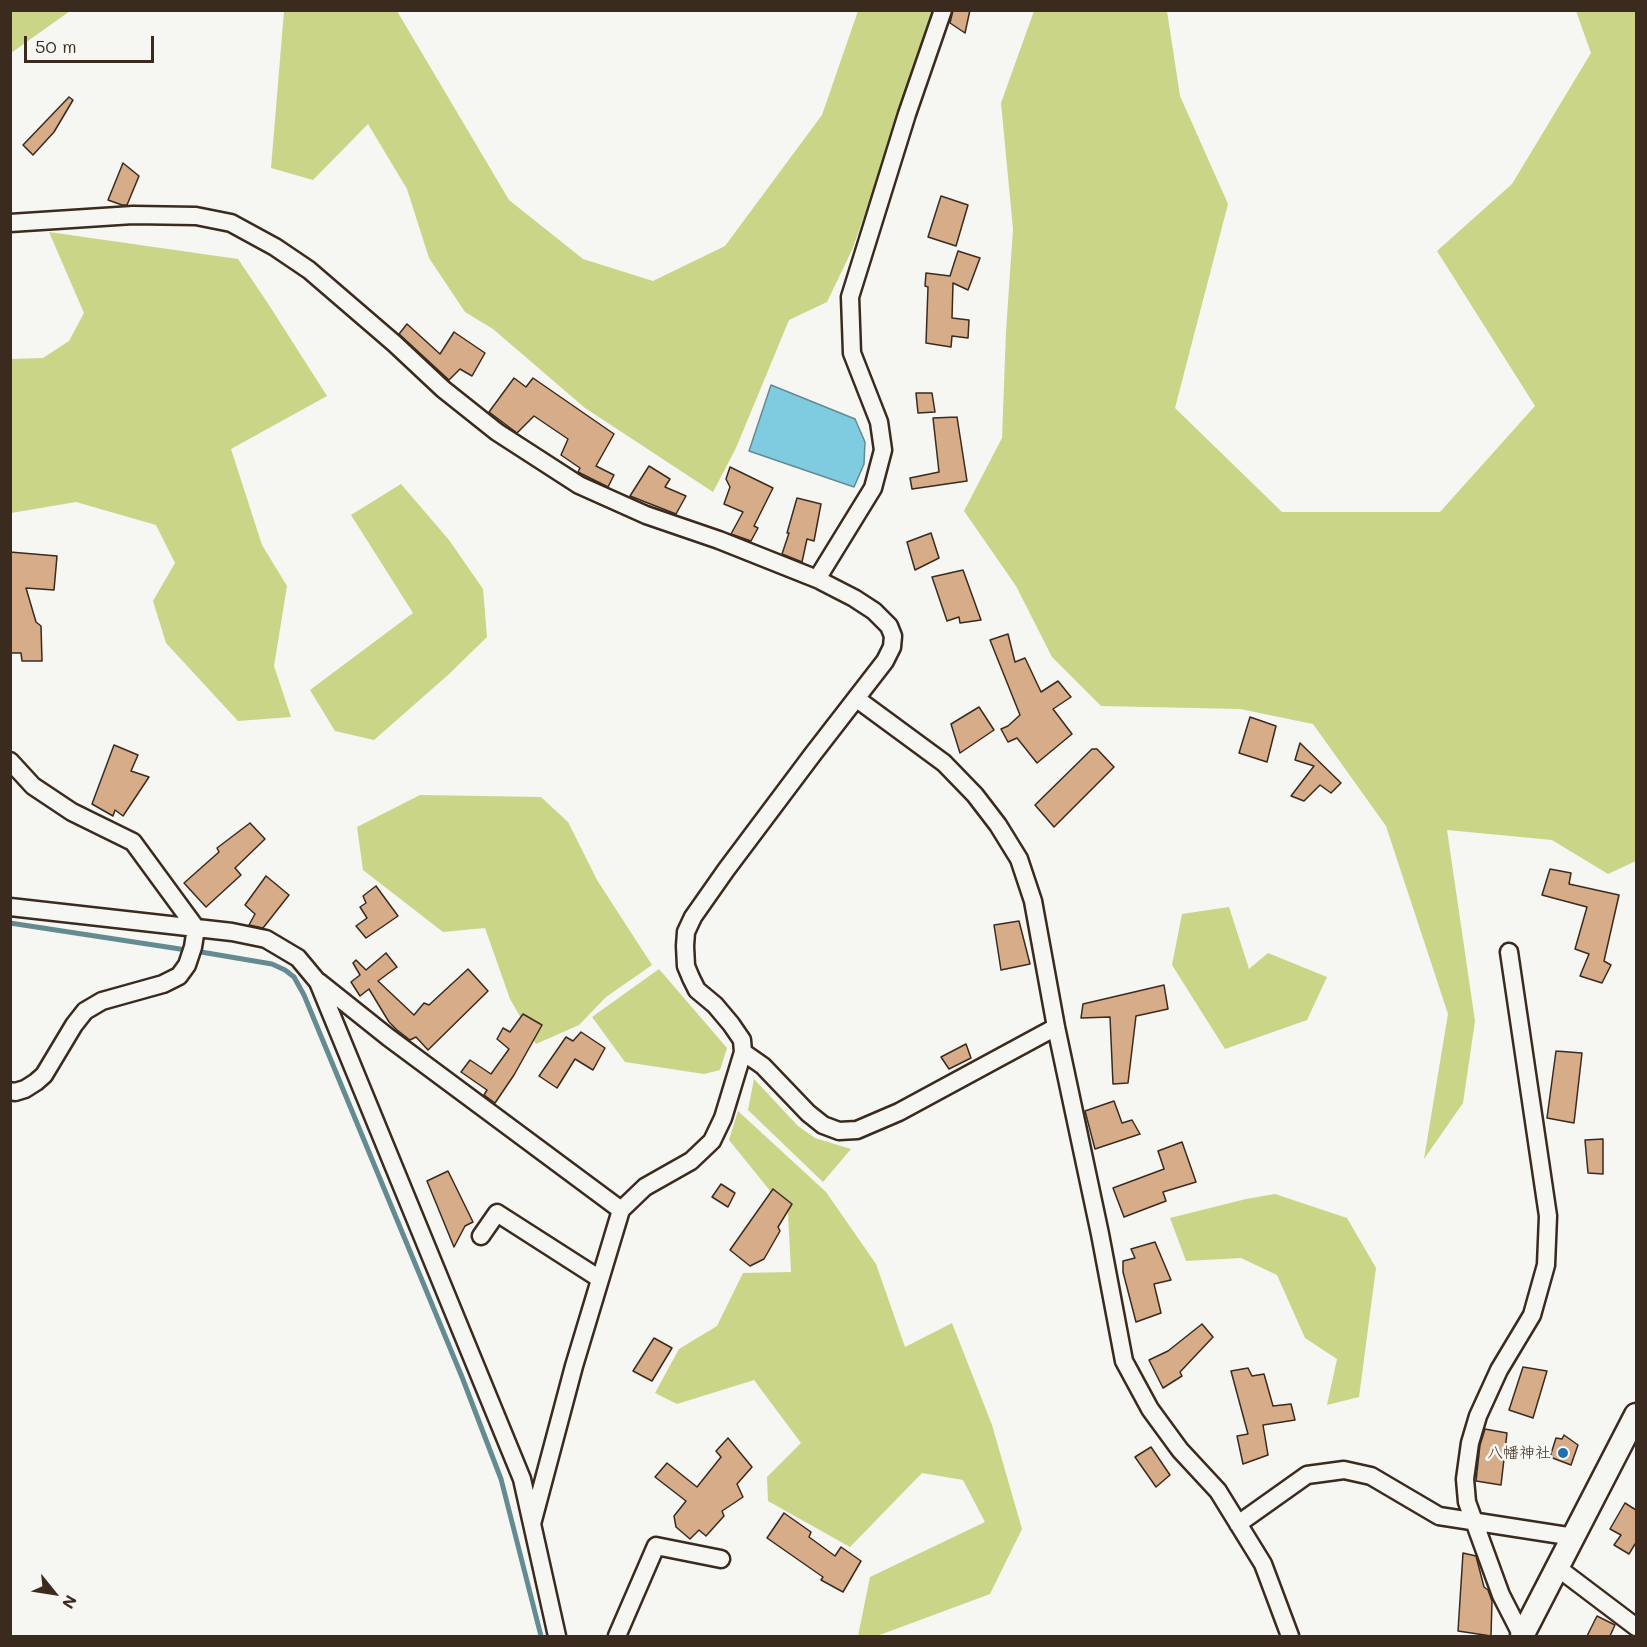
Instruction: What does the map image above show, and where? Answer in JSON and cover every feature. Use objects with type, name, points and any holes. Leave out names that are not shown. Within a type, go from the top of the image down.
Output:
[{"type":"street","points":[[817,579],[873,488],[883,450],[879,422],[852,353],[850,297],[903,125],[943,10]]},
{"type":"street","points":[[10,223],[134,215],[196,216],[231,223],[275,247],[309,270],[443,389],[496,432],[579,485],[646,515],[719,540],[817,579],[874,611],[889,626],[893,636],[892,647],[885,661],[726,870],[693,917],[686,932],[684,946],[686,966],[691,978],[698,990],[731,1024],[742,1040],[743,1052],[723,1118],[712,1141],[691,1161],[645,1187],[621,1210],[574,1366],[532,1524]]},
{"type":"street","points":[[857,699],[944,763],[975,795],[998,825],[1018,860],[1033,901],[1056,1027],[1100,1234],[1124,1361],[1150,1409],[1180,1450],[1218,1491],[1263,1564],[1290,1636]]},
{"type":"street","points":[[10,761],[33,786],[72,812],[133,842],[196,928],[187,965],[179,976],[163,984],[102,1001],[85,1011],[44,1075],[25,1089],[10,1091]]},
{"type":"street","points":[[10,907],[232,932],[266,939],[298,957],[318,982],[388,1037],[621,1210]]},
{"type":"street","points":[[1509,952],[1548,1216],[1546,1265],[1532,1315],[1499,1370],[1478,1416],[1470,1443],[1465,1479],[1467,1502],[1474,1522],[1501,1594],[1522,1636]]},
{"type":"street","points":[[318,982],[522,1479],[557,1636]]},
{"type":"street","points":[[743,1052],[763,1066],[808,1113],[823,1125],[839,1131],[857,1130],[899,1112],[1056,1027]]},
{"type":"street","points":[[481,1236],[497,1213],[600,1279]]},
{"type":"street","points":[[1522,1636],[1636,1415]]},
{"type":"street","points":[[1238,1524],[1307,1475],[1344,1470],[1371,1476],[1439,1516],[1574,1537]]},
{"type":"street","points":[[617,1636],[656,1546],[721,1559]]},
{"type":"street","points":[[1558,1568],[1636,1627]]},
{"type":"green space","points":[[11,10],[70,10],[70,11],[11,53]]},
{"type":"green space","points":[[284,11],[397,11],[509,200],[583,259],[653,281],[725,246],[822,115],[858,11],[937,11],[852,250],[827,302],[789,320],[736,448],[713,492],[585,408],[493,329],[465,312],[429,258],[407,189],[368,124],[313,180],[271,168]]},
{"type":"green space","points":[[1034,11],[1167,11],[1180,96],[1228,204],[1175,408],[1282,512],[1440,512],[1535,406],[1437,251],[1512,184],[1591,53],[1576,11],[1636,11],[1636,861],[1608,874],[1552,840],[1447,830],[1475,1021],[1463,1103],[1424,1159],[1448,1014],[1386,826],[1313,724],[1240,709],[1101,706],[1052,657],[1016,586],[964,511],[1002,438],[1013,229],[1001,103]]},
{"type":"green space","points":[[49,232],[238,259],[327,396],[231,449],[262,545],[287,586],[274,666],[291,717],[238,721],[166,643],[153,601],[175,563],[156,525],[76,502],[11,513],[11,359],[43,358],[69,341],[84,313]]},
{"type":"green space","points":[[401,484],[449,540],[483,589],[487,637],[448,675],[374,740],[335,731],[310,690],[413,613],[351,515]]},
{"type":"green space","points":[[420,795],[541,797],[568,822],[597,880],[652,965],[606,997],[579,1025],[536,1044],[510,999],[485,928],[443,932],[363,870],[357,827]]},
{"type":"green space","points":[[1229,907],[1249,969],[1268,953],[1327,977],[1307,1020],[1225,1049],[1172,965],[1182,914]]},
{"type":"green space","points":[[659,969],[727,1048],[720,1070],[704,1074],[625,1062],[592,1017]]},
{"type":"green space","points":[[754,1079],[798,1126],[815,1138],[851,1149],[823,1182],[748,1110]]},
{"type":"green space","points":[[738,1111],[826,1192],[876,1264],[905,1347],[952,1323],[992,1425],[1022,1529],[990,1594],[877,1636],[858,1636],[870,1577],[985,1522],[963,1480],[922,1473],[850,1547],[768,1501],[767,1477],[801,1443],[754,1380],[677,1404],[655,1393],[679,1349],[717,1326],[743,1273],[791,1272],[788,1213],[729,1140]]},
{"type":"green space","points":[[1275,1194],[1347,1218],[1376,1268],[1359,1397],[1327,1405],[1337,1359],[1305,1338],[1277,1275],[1241,1258],[1186,1261],[1170,1218]]},
{"type":"water","points":[[771,385],[855,419],[865,442],[864,464],[854,487],[749,451]]},
{"type":"building","points":[[953,10],[970,10],[965,33],[950,23]]},
{"type":"building","points":[[69,97],[73,100],[54,132],[33,155],[23,145]]},
{"type":"building","points":[[123,163],[139,176],[127,205],[108,200]]},
{"type":"building","points":[[941,196],[968,205],[956,246],[928,237]]},
{"type":"building","points":[[958,251],[980,258],[968,290],[953,283],[952,318],[969,320],[968,338],[952,336],[951,347],[926,343],[928,287],[925,286],[926,273],[950,276]]},
{"type":"building","points":[[407,324],[440,354],[454,332],[485,353],[472,376],[460,369],[449,380],[399,334]]},
{"type":"building","points":[[514,378],[526,387],[533,378],[614,434],[596,466],[614,475],[608,487],[578,472],[580,468],[561,455],[568,439],[534,416],[517,433],[489,412]]},
{"type":"building","points":[[916,393],[932,393],[935,412],[918,413]]},
{"type":"building","points":[[957,417],[967,481],[912,489],[910,478],[939,472],[933,418]]},
{"type":"building","points":[[649,466],[670,479],[665,487],[686,496],[676,514],[630,496]]},
{"type":"building","points":[[730,467],[773,488],[754,526],[758,528],[751,541],[731,534],[743,512],[724,504],[730,487],[726,479]]},
{"type":"building","points":[[797,498],[821,504],[814,541],[807,539],[802,562],[782,554]]},
{"type":"building","points":[[931,533],[939,558],[915,570],[907,542]]},
{"type":"building","points":[[10,552],[57,556],[54,590],[26,588],[36,622],[41,626],[42,661],[22,661],[21,653],[10,653]]},
{"type":"building","points":[[963,570],[981,620],[960,623],[959,617],[947,621],[932,577]]},
{"type":"building","points":[[1008,634],[1015,662],[1025,658],[1041,692],[1058,681],[1071,697],[1053,709],[1072,734],[1037,763],[1017,738],[1008,742],[1001,729],[1020,715],[990,640]]},
{"type":"building","points":[[979,707],[994,730],[960,753],[951,724]]},
{"type":"building","points":[[1250,717],[1276,726],[1267,762],[1239,753]]},
{"type":"building","points":[[1300,743],[1341,783],[1331,793],[1320,785],[1304,801],[1291,796],[1314,766],[1295,760]]},
{"type":"building","points":[[114,745],[138,755],[131,771],[149,777],[123,816],[115,810],[113,816],[92,804]]},
{"type":"building","points":[[1092,749],[1097,749],[1114,767],[1054,827],[1035,805]]},
{"type":"building","points":[[250,823],[265,839],[235,868],[241,875],[206,907],[184,883],[219,852],[217,848]]},
{"type":"building","points":[[1550,869],[1571,873],[1569,884],[1619,895],[1604,961],[1611,965],[1602,983],[1580,976],[1589,954],[1575,949],[1587,907],[1542,895]]},
{"type":"building","points":[[266,876],[289,895],[263,928],[249,925],[255,914],[245,905]]},
{"type":"building","points":[[376,886],[398,916],[366,938],[356,926],[367,918],[360,907],[366,903],[363,896]]},
{"type":"building","points":[[1019,921],[1030,964],[1001,970],[994,925]]},
{"type":"building","points":[[386,953],[397,967],[378,981],[414,1015],[424,1003],[429,1005],[468,969],[488,991],[428,1050],[416,1037],[410,1040],[389,1022],[369,989],[360,996],[351,982],[360,975],[353,963],[356,960],[366,970]]},
{"type":"building","points":[[1164,985],[1168,1009],[1136,1016],[1128,1083],[1113,1084],[1110,1017],[1081,1018],[1083,1004]]},
{"type":"building","points":[[523,1014],[542,1025],[514,1075],[495,1103],[484,1095],[487,1090],[461,1072],[470,1060],[491,1074],[509,1049],[497,1039],[503,1028],[510,1032]]},
{"type":"building","points":[[581,1032],[605,1048],[593,1070],[575,1059],[557,1088],[539,1076],[566,1037],[573,1041]]},
{"type":"building","points":[[966,1044],[971,1058],[949,1069],[941,1057]]},
{"type":"building","points":[[1556,1051],[1582,1053],[1574,1123],[1547,1118]]},
{"type":"building","points":[[1114,1101],[1122,1123],[1132,1120],[1140,1134],[1095,1149],[1085,1111]]},
{"type":"building","points":[[1603,1139],[1603,1174],[1588,1173],[1585,1140]]},
{"type":"building","points":[[1182,1142],[1196,1182],[1163,1192],[1166,1201],[1124,1217],[1113,1188],[1164,1169],[1158,1151]]},
{"type":"building","points":[[448,1171],[473,1222],[465,1226],[454,1247],[427,1181]]},
{"type":"building","points":[[721,1184],[735,1193],[728,1207],[712,1197]]},
{"type":"building","points":[[773,1189],[792,1204],[778,1227],[780,1231],[764,1259],[750,1266],[730,1250]]},
{"type":"building","points":[[1155,1242],[1171,1280],[1154,1284],[1161,1313],[1136,1322],[1123,1272],[1123,1261],[1135,1258],[1131,1249]]},
{"type":"building","points":[[1202,1324],[1213,1337],[1180,1372],[1182,1376],[1163,1388],[1149,1360],[1168,1351]]},
{"type":"building","points":[[654,1338],[672,1348],[652,1381],[633,1371]]},
{"type":"building","points":[[1523,1367],[1547,1371],[1533,1418],[1509,1410]]},
{"type":"building","points":[[1248,1368],[1252,1376],[1264,1374],[1273,1406],[1291,1404],[1295,1420],[1263,1425],[1268,1455],[1243,1464],[1237,1436],[1248,1434],[1231,1371]]},
{"type":"building","points":[[1485,1429],[1507,1433],[1501,1485],[1476,1481],[1480,1445]]},
{"type":"building","points":[[1564,1435],[1578,1445],[1571,1465],[1550,1457],[1556,1438],[1562,1439]]},
{"type":"building","points":[[728,1438],[752,1467],[737,1484],[743,1497],[722,1511],[724,1516],[706,1536],[699,1530],[690,1539],[676,1527],[674,1516],[686,1501],[655,1477],[667,1463],[697,1487],[721,1457],[716,1451]]},
{"type":"building","points":[[1151,1447],[1170,1475],[1156,1487],[1135,1457]]},
{"type":"building","points":[[1625,1503],[1636,1510],[1636,1545],[1629,1554],[1614,1545],[1621,1535],[1610,1529]]},
{"type":"building","points":[[784,1513],[811,1532],[809,1537],[835,1556],[841,1547],[861,1561],[843,1592],[821,1580],[823,1577],[767,1538]]},
{"type":"building","points":[[1463,1553],[1476,1556],[1484,1587],[1488,1590],[1492,1601],[1491,1636],[1458,1631]]},
{"type":"building","points":[[1597,1616],[1615,1625],[1610,1636],[1587,1636]]},
{"type":"waterway","points":[[10,923],[180,949]]},
{"type":"waterway","points":[[201,952],[272,964],[294,977],[304,995],[462,1377],[501,1479],[541,1636]]},
{"type":"place","name":"八幡神社","points":[[1563,1453]]}]
